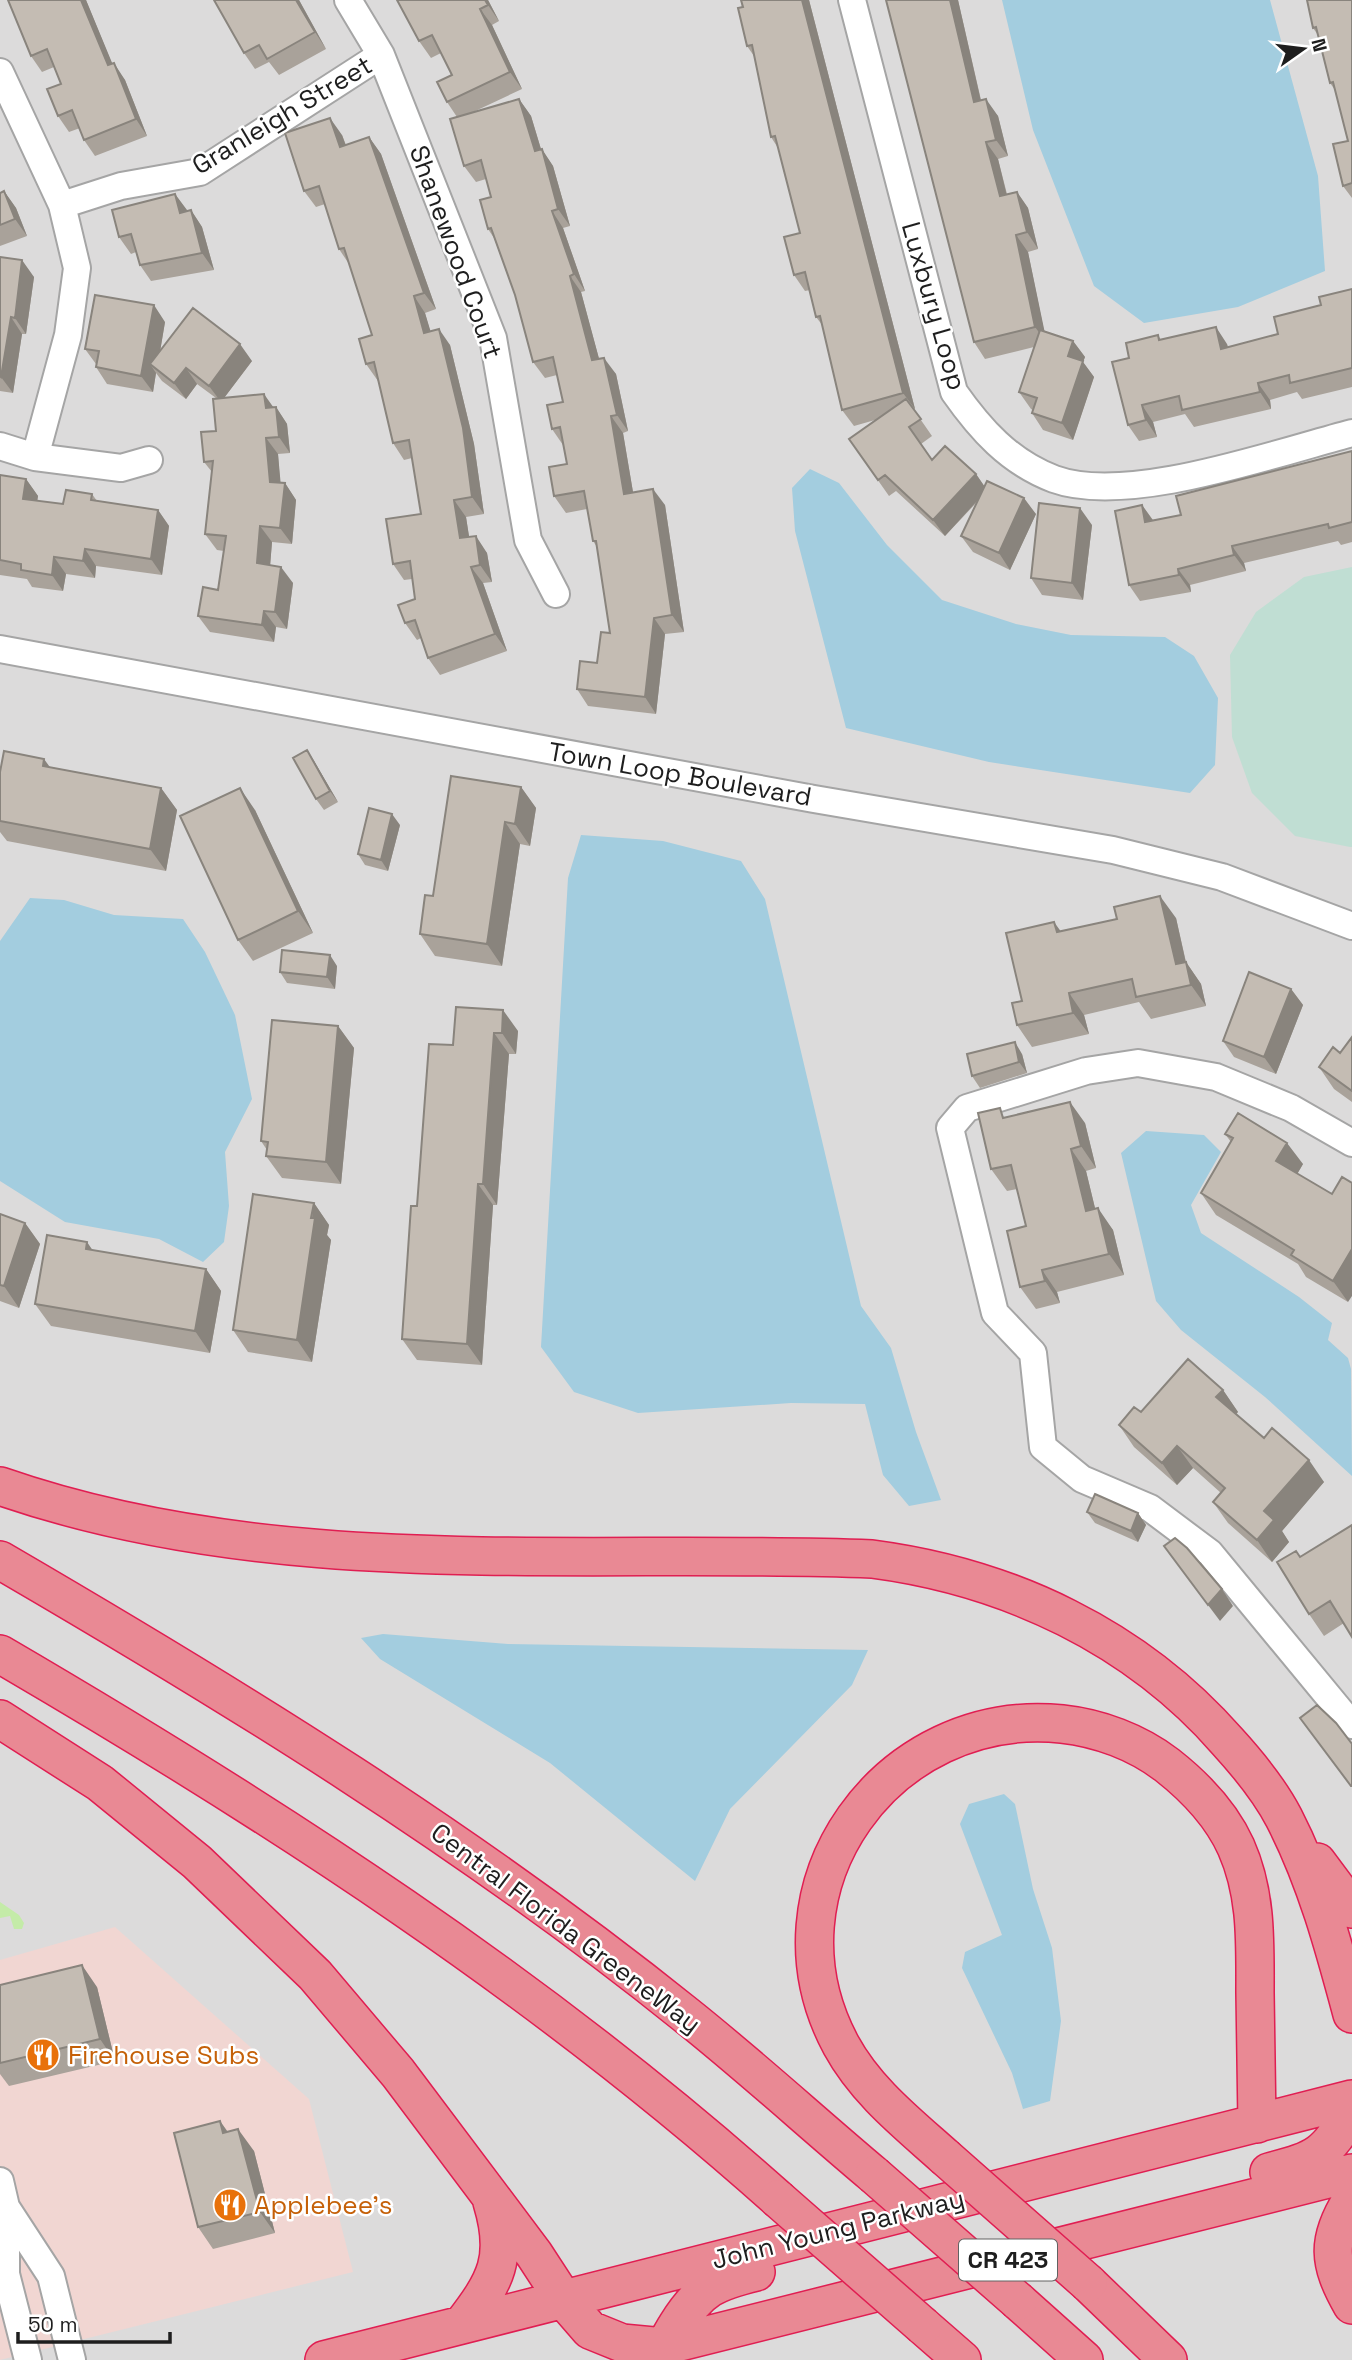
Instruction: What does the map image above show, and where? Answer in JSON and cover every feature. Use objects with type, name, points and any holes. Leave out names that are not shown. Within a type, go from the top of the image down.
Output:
[{"type":"highway","points":[[0,1486],[72,1507],[193,1533],[353,1552],[827,1557],[872,1559],[936,1569],[971,1578],[1049,1608],[1126,1651],[1206,1717],[1245,1761],[1283,1818],[1352,1909]]},
{"type":"highway","name":"Central Florida GreeneWay","points":[[0,1560],[244,1704],[508,1881],[686,2015],[874,2175],[1084,2360]]},
{"type":"highway","points":[[0,1654],[191,1766],[372,1886],[528,1997],[706,2134],[962,2360]]},
{"type":"highway","points":[[0,1719],[100,1783],[186,1854],[315,1975],[398,2073],[490,2195],[564,2300],[590,2330],[622,2343],[664,2353],[696,2297],[713,2286],[739,2276],[1065,2194],[1129,2156]]},
{"type":"highway","points":[[1168,2360],[1088,2283],[887,2106],[841,2045],[825,2009],[816,1966],[815,1927],[822,1884],[838,1844],[865,1803],[893,1775],[924,1752],[957,1736],[997,1725],[1032,1721],[1080,1726],[1116,1737],[1154,1755],[1185,1779],[1219,1816],[1243,1866],[1255,1911],[1256,2124]]},
{"type":"highway","points":[[1283,1818],[1328,1923],[1352,2014]]},
{"type":"highway","name":"John Young Parkway","points":[[324,2360],[1352,2099]]},
{"type":"highway","points":[[814,2309],[854,2276],[1306,2162],[1330,2147],[1352,2111]]},
{"type":"highway","name":"CR 423","points":[[610,2360],[664,2353],[814,2309],[1352,2173]]},
{"type":"highway","points":[[462,2325],[496,2276],[501,2252],[500,2228],[490,2195]]},
{"type":"highway","points":[[1352,2199],[1336,2225],[1332,2263],[1352,2305]]},
{"type":"street","name":"Shanewood Court","points":[[348,0],[381,55],[492,338],[528,540],[556,594]]},
{"type":"street","name":"Luxbury Loop","points":[[852,0],[954,392],[982,431],[1009,454],[1054,479],[1102,488],[1162,482],[1352,432]]},
{"type":"street","name":"Granleigh Street","points":[[61,205],[121,186],[200,172],[381,55]]},
{"type":"street","points":[[0,72],[61,205],[76,268],[68,335],[35,457]]},
{"type":"street","points":[[0,446],[35,457],[121,468],[149,460]]},
{"type":"street","name":"Town Loop Boulevard","points":[[0,649],[445,732],[1114,850],[1222,877],[1352,926]]},
{"type":"street","points":[[1352,1143],[1291,1108],[1216,1077],[1138,1063],[1086,1071],[967,1108],[950,1128],[995,1313],[1033,1353],[1043,1447],[1082,1479],[1150,1508],[1210,1553],[1352,1725]]},
{"type":"street","points":[[0,2181],[6,2207],[6,2274],[28,2360]]},
{"type":"street","points":[[6,2207],[51,2276],[72,2360]]},
{"type":"shaded area","points":[[0,0],[1352,0],[1352,2360],[0,2360]]},
{"type":"shaded area","points":[[1002,0],[1270,0],[1318,176],[1325,271],[1238,307],[1144,323],[1094,286],[1033,130]]},
{"type":"shaded area","points":[[810,469],[839,483],[887,545],[942,600],[1016,624],[1071,635],[1165,637],[1194,656],[1218,698],[1215,765],[1190,793],[989,762],[846,728],[795,531],[792,488]]},
{"type":"shaded area","points":[[1352,567],[1350,847],[1295,836],[1252,793],[1232,737],[1230,655],[1256,612],[1304,577]]},
{"type":"shaded area","points":[[581,835],[663,841],[741,861],[765,899],[861,1306],[891,1348],[916,1432],[941,1500],[909,1506],[883,1475],[865,1404],[791,1403],[638,1413],[574,1392],[541,1347],[568,878]]},
{"type":"shaded area","points":[[30,898],[64,900],[114,915],[183,919],[205,952],[235,1015],[252,1099],[225,1152],[229,1206],[224,1242],[203,1262],[159,1239],[65,1222],[0,1181],[0,941]]},
{"type":"shaded area","points":[[1146,1131],[1204,1135],[1221,1152],[1191,1205],[1201,1233],[1299,1297],[1332,1323],[1328,1340],[1348,1358],[1351,1369],[1352,1476],[1265,1397],[1181,1330],[1156,1301],[1121,1153]]},
{"type":"shaded area","points":[[383,1634],[508,1644],[868,1650],[852,1685],[730,1809],[695,1881],[550,1763],[380,1659],[361,1638]]},
{"type":"shaded area","points":[[1004,1794],[1015,1804],[1033,1889],[1052,1948],[1061,2021],[1050,2101],[1023,2109],[1012,2073],[962,1968],[965,1952],[1002,1935],[960,1824],[969,1804]]},
{"type":"shaded area","points":[[115,1927],[309,2099],[353,2272],[0,2360],[0,1960]]},
{"type":"green space","points":[[0,1902],[19,1915],[24,1923],[22,1929],[14,1929],[10,1916],[0,1918]]},
{"type":"building","points":[[8,0],[81,0],[108,65],[114,63],[136,119],[84,140],[72,110],[58,116],[47,89],[61,84],[47,49],[31,56]]},
{"type":"building","points":[[214,0],[296,0],[315,32],[267,59],[259,45],[244,53]]},
{"type":"building","points":[[397,0],[485,0],[488,5],[480,9],[510,72],[447,102],[437,82],[452,75],[432,35],[419,41]]},
{"type":"building","points":[[741,0],[802,0],[903,393],[842,410],[820,316],[816,317],[805,272],[794,275],[784,237],[800,233],[775,136],[771,137],[752,45],[747,46],[738,8],[743,7]]},
{"type":"building","points":[[886,0],[950,0],[974,102],[986,99],[996,140],[986,142],[1000,196],[1017,192],[1027,232],[1016,235],[1035,327],[974,342]]},
{"type":"building","points":[[1307,0],[1352,0],[1352,183],[1343,186],[1333,144],[1348,141]]},
{"type":"building","points":[[519,99],[535,151],[542,149],[558,209],[552,211],[574,274],[570,276],[592,360],[604,358],[617,415],[611,416],[624,494],[653,489],[672,615],[654,618],[645,697],[577,689],[580,661],[597,663],[601,632],[610,633],[596,541],[593,541],[584,491],[554,496],[549,467],[567,464],[560,427],[552,429],[547,405],[563,402],[553,357],[533,362],[515,295],[491,228],[488,229],[480,200],[491,197],[481,160],[464,166],[450,119]]},
{"type":"building","points":[[330,118],[340,147],[369,137],[424,293],[414,296],[424,333],[439,329],[463,428],[472,497],[454,500],[460,538],[476,536],[480,565],[471,567],[495,634],[428,658],[415,620],[405,623],[398,605],[415,599],[410,561],[393,564],[386,519],[421,514],[409,440],[393,443],[374,362],[366,364],[359,339],[372,335],[344,248],[339,249],[319,186],[304,191],[285,133]]},
{"type":"building","points":[[4,191],[15,219],[0,225],[0,193]]},
{"type":"building","points":[[175,194],[180,213],[191,210],[202,253],[140,265],[131,234],[119,237],[112,210]]},
{"type":"building","points":[[0,257],[22,260],[15,318],[11,317],[1,377],[0,376]]},
{"type":"building","points":[[1352,289],[1352,368],[1290,383],[1289,375],[1258,383],[1260,392],[1182,410],[1179,396],[1142,405],[1146,420],[1128,425],[1112,362],[1129,358],[1126,343],[1158,335],[1159,340],[1216,327],[1221,349],[1278,334],[1274,317],[1321,305],[1319,297]]},
{"type":"building","points":[[95,295],[154,305],[141,376],[96,367],[99,351],[85,349]]},
{"type":"building","points":[[193,308],[240,344],[209,386],[186,368],[174,383],[150,364]]},
{"type":"building","points":[[1040,330],[1073,341],[1068,356],[1083,361],[1062,423],[1032,413],[1037,398],[1019,392]]},
{"type":"building","points":[[264,394],[266,408],[276,407],[279,437],[266,438],[270,482],[285,483],[280,528],[260,526],[257,563],[281,567],[275,612],[264,611],[262,625],[198,616],[203,587],[218,590],[226,536],[205,534],[213,461],[204,462],[201,432],[216,431],[213,399]]},
{"type":"building","points":[[906,399],[921,419],[909,427],[932,460],[945,446],[976,474],[933,520],[885,475],[878,480],[849,439]]},
{"type":"building","points":[[1352,451],[1352,522],[1329,528],[1328,524],[1232,546],[1234,555],[1178,569],[1179,575],[1129,585],[1115,511],[1142,505],[1145,522],[1181,515],[1176,496]]},
{"type":"building","points":[[0,475],[26,479],[23,499],[63,504],[66,490],[92,494],[91,500],[158,510],[151,559],[85,549],[83,561],[54,557],[52,575],[21,570],[21,564],[0,560]]},
{"type":"building","points":[[987,481],[1024,498],[999,553],[961,536]]},
{"type":"building","points":[[1039,503],[1080,508],[1072,583],[1031,578]]},
{"type":"building","points":[[307,750],[330,791],[316,799],[293,758]]},
{"type":"building","points":[[4,751],[44,759],[43,766],[161,788],[150,849],[0,821],[0,772]]},
{"type":"building","points":[[451,776],[521,787],[515,824],[505,822],[487,944],[420,934],[425,895],[433,896]]},
{"type":"building","points":[[240,788],[298,911],[238,940],[180,816]]},
{"type":"building","points":[[369,808],[392,814],[381,860],[358,854]]},
{"type":"building","points":[[1160,896],[1176,964],[1186,962],[1191,985],[1136,997],[1132,979],[1069,993],[1073,1013],[1017,1025],[1012,1003],[1022,1001],[1006,933],[1054,922],[1057,932],[1117,919],[1114,907]]},
{"type":"building","points":[[282,950],[330,955],[327,977],[280,972]]},
{"type":"building","points":[[1249,972],[1291,989],[1264,1057],[1223,1041]]},
{"type":"building","points":[[456,1007],[503,1010],[502,1033],[494,1033],[483,1184],[478,1184],[467,1344],[402,1339],[411,1206],[417,1206],[429,1044],[453,1045]]},
{"type":"building","points":[[272,1020],[338,1026],[326,1162],[266,1156],[268,1142],[261,1141]]},
{"type":"building","points":[[1352,1037],[1352,1091],[1319,1067],[1333,1047],[1340,1053]]},
{"type":"building","points":[[1015,1042],[1019,1062],[972,1076],[967,1054]]},
{"type":"building","points":[[1070,1102],[1081,1146],[1071,1149],[1086,1211],[1098,1208],[1109,1254],[1042,1270],[1045,1281],[1020,1287],[1007,1231],[1026,1226],[1011,1165],[991,1169],[978,1113],[1000,1108],[1003,1118]]},
{"type":"building","points":[[1238,1113],[1287,1143],[1276,1161],[1332,1194],[1342,1177],[1352,1183],[1352,1249],[1333,1281],[1291,1255],[1294,1250],[1201,1193],[1233,1138],[1225,1134]]},
{"type":"building","points":[[253,1194],[314,1203],[311,1218],[315,1218],[297,1340],[233,1330]]},
{"type":"building","points":[[0,1214],[25,1223],[4,1286],[0,1285]]},
{"type":"building","points":[[47,1235],[87,1242],[86,1249],[206,1269],[195,1331],[35,1304]]},
{"type":"building","points":[[1188,1359],[1223,1390],[1216,1397],[1264,1438],[1272,1428],[1309,1460],[1264,1511],[1274,1520],[1257,1540],[1213,1502],[1225,1488],[1177,1446],[1162,1463],[1119,1425],[1134,1407],[1141,1412]]},
{"type":"building","points":[[1095,1494],[1138,1513],[1131,1531],[1087,1512]]},
{"type":"building","points":[[1352,1525],[1352,1637],[1330,1601],[1309,1614],[1277,1562],[1296,1551],[1300,1557]]},
{"type":"building","points":[[1175,1538],[1222,1589],[1208,1605],[1164,1546]]},
{"type":"building","points":[[1317,1705],[1336,1723],[1352,1744],[1352,1786],[1300,1718]]},
{"type":"building","points":[[82,1965],[100,2039],[0,2063],[0,1985]]},
{"type":"building","points":[[220,2121],[223,2133],[238,2129],[260,2212],[198,2227],[174,2133]]},
{"type":"place","name":"Firehouse Subs","points":[[43,2055]]},
{"type":"place","name":"Applebee's","points":[[230,2205]]}]
